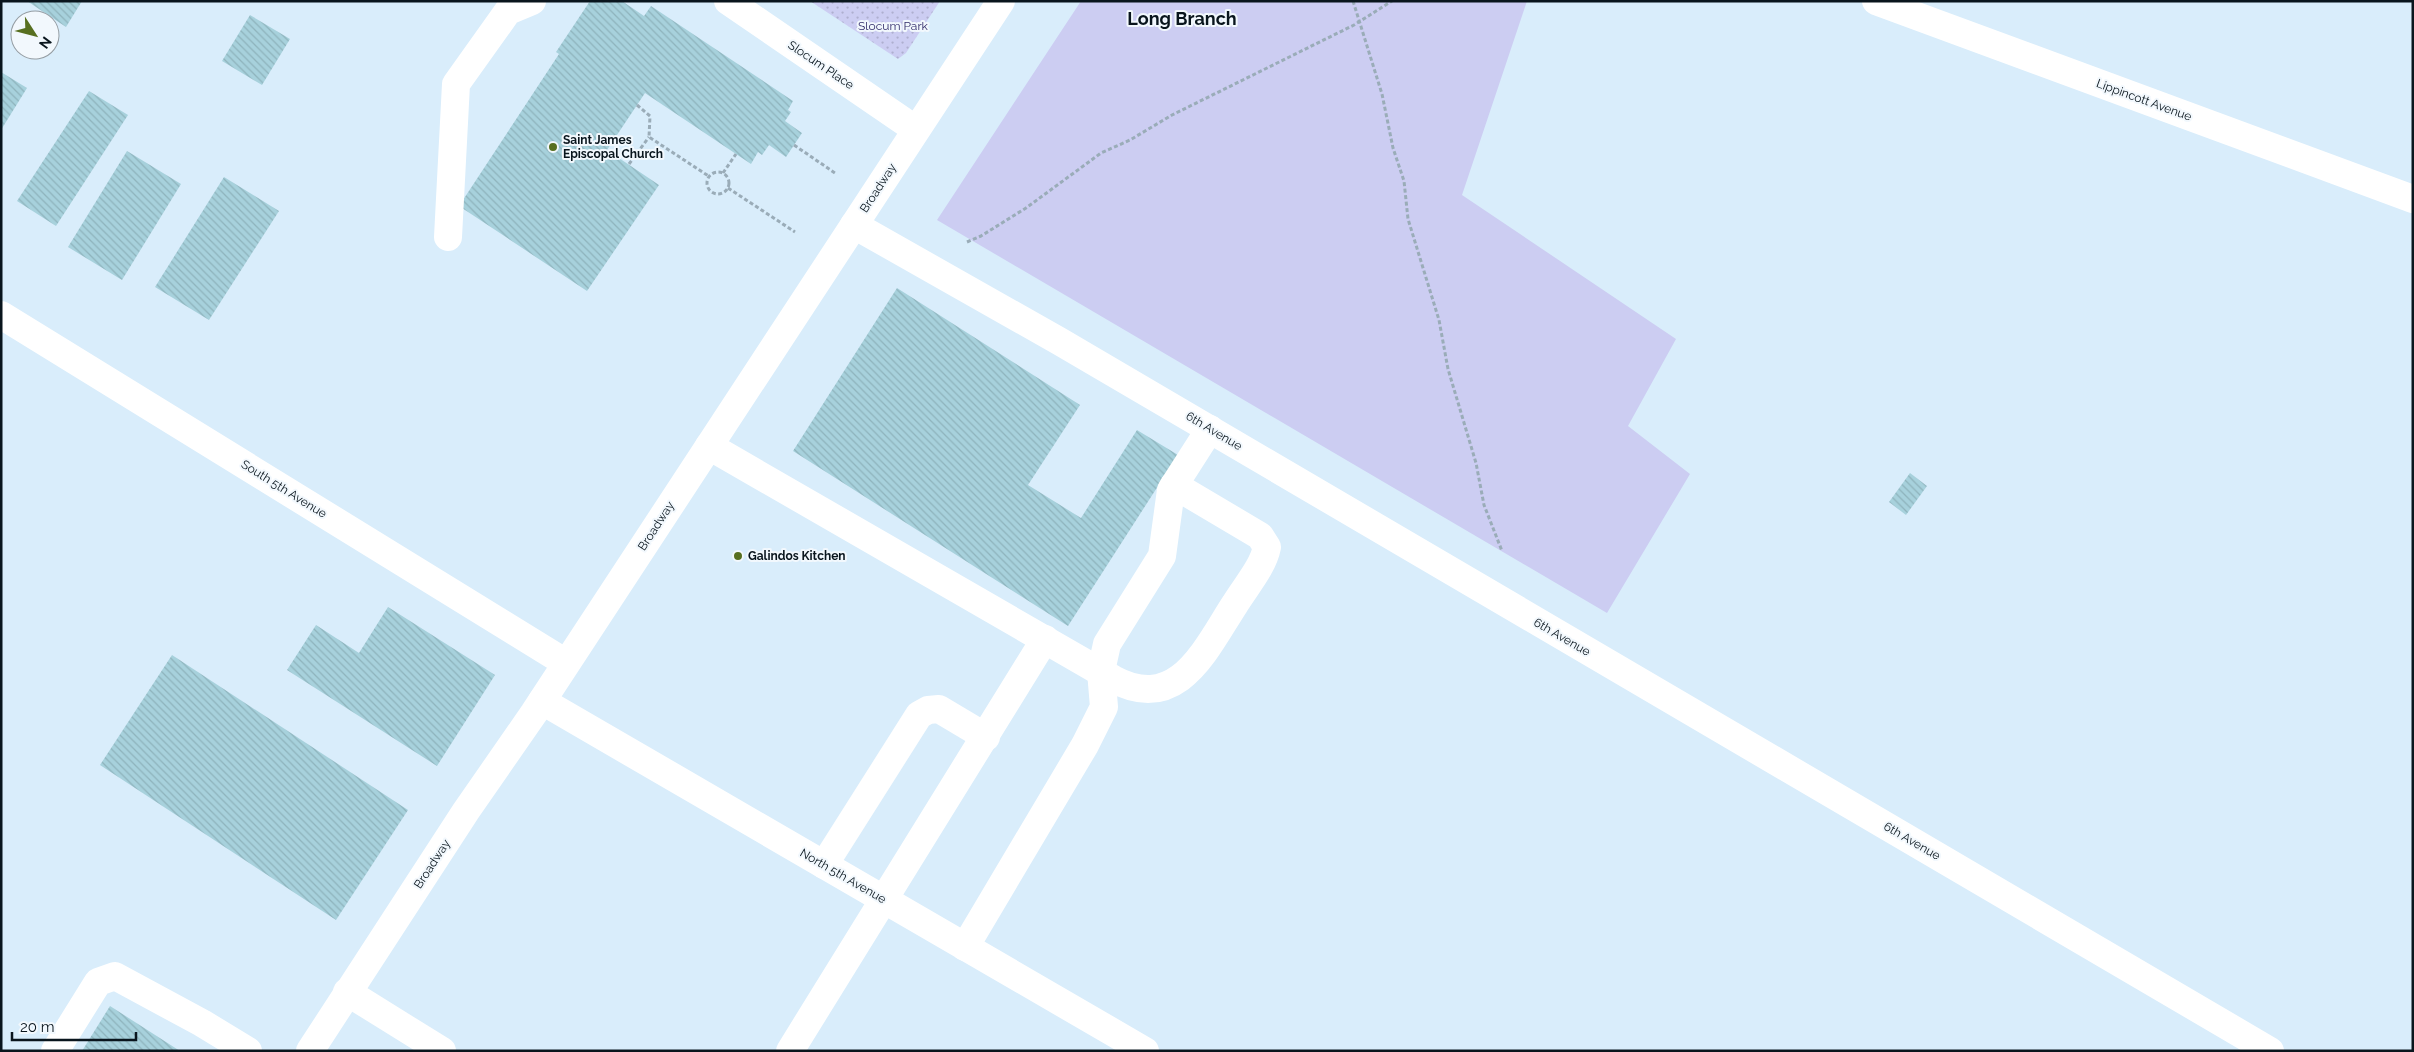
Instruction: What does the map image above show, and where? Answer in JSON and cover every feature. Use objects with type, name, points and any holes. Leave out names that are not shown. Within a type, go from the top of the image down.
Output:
[{"type":"street","points":[[448,237],[456,84],[508,11],[532,1]]},
{"type":"street","name":"Slocum Place","points":[[728,1],[915,129]]},
{"type":"street","name":"Broadway","points":[[310,1051],[466,811],[542,701],[915,129],[1001,1]]},
{"type":"street","name":"Lippincott Avenue","points":[[1876,1],[2413,199]]},
{"type":"street","name":"6th Avenue","points":[[854,225],[1210,429],[1307,488],[2270,1051]]},
{"type":"street","name":"South 5th Avenue","points":[[1,315],[566,663]]},
{"type":"street","points":[[965,947],[1085,745],[1102,711],[1105,701],[1101,672],[1104,652],[1111,636],[1162,556],[1168,502],[1174,485],[1210,429]]},
{"type":"street","points":[[709,446],[1101,672],[1127,686],[1142,689],[1159,689],[1174,684],[1188,673],[1199,660],[1266,555],[1267,547],[1260,536],[1174,485]]},
{"type":"street","points":[[790,1051],[1045,639]]},
{"type":"street","name":"North 5th Avenue","points":[[542,701],[1145,1051]]},
{"type":"street","points":[[824,865],[919,715],[928,710],[939,710],[986,737]]},
{"type":"street","points":[[55,1051],[98,982],[115,976],[202,1022],[248,1051]]},
{"type":"street","points":[[347,992],[442,1051]]},
{"type":"path","points":[[1352,1],[1382,94],[1393,148],[1404,180],[1408,219],[1439,320],[1450,377],[1476,463],[1484,505],[1502,551]]},
{"type":"path","points":[[967,242],[981,236],[1026,208],[1102,153],[1130,140],[1172,115],[1360,22],[1392,1]]},
{"type":"path","points":[[629,164],[649,136],[650,116],[637,104]]},
{"type":"path","points":[[649,136],[710,177]]},
{"type":"path","points":[[794,145],[835,173]]},
{"type":"path","points":[[723,173],[736,154]]},
{"type":"path","points":[[716,172],[723,173],[728,178],[728,188],[723,193],[712,192],[707,182],[716,172]]},
{"type":"path","points":[[728,188],[795,232]]},
{"type":"green space","name":"Slocum Park","points":[[810,1],[940,1],[906,53],[898,59]]},
{"type":"green space","points":[[1081,1],[1527,1],[1462,195],[1676,339],[1628,426],[1690,474],[1607,613],[937,220]]},
{"type":"building","points":[[27,1],[82,1],[66,27],[60,23],[60,10],[40,10]]},
{"type":"building","name":"Saint James Episcopal Church","points":[[590,1],[622,1],[644,16],[651,6],[793,101],[788,110],[791,112],[785,121],[802,133],[786,157],[769,145],[762,155],[758,152],[751,164],[645,93],[607,150],[659,185],[587,291],[459,206],[559,54],[556,52]]},
{"type":"building","points":[[250,15],[290,39],[262,85],[222,61]]},
{"type":"building","points":[[1,72],[27,88],[1,130]]},
{"type":"building","points":[[89,91],[128,115],[56,226],[17,201]]},
{"type":"building","points":[[127,151],[181,184],[122,280],[68,247]]},
{"type":"building","points":[[224,177],[279,211],[209,320],[155,287]]},
{"type":"building","points":[[897,288],[1080,405],[1028,485],[1081,518],[1137,430],[1178,455],[1068,626],[793,451]]},
{"type":"building","points":[[1910,473],[1927,486],[1906,515],[1889,502]]},
{"type":"building","points":[[388,607],[495,675],[437,766],[287,670],[316,625],[359,653]]},
{"type":"building","points":[[172,655],[408,810],[336,920],[100,765]]},
{"type":"building","points":[[110,1006],[180,1051],[82,1051]]},
{"type":"place","name":"Saint James Episcopal Church","points":[[553,147]]},
{"type":"place","name":"Galindos Kitchen","points":[[738,556]]},
{"type":"district","name":"Long Branch","points":[[1182,18]]}]
